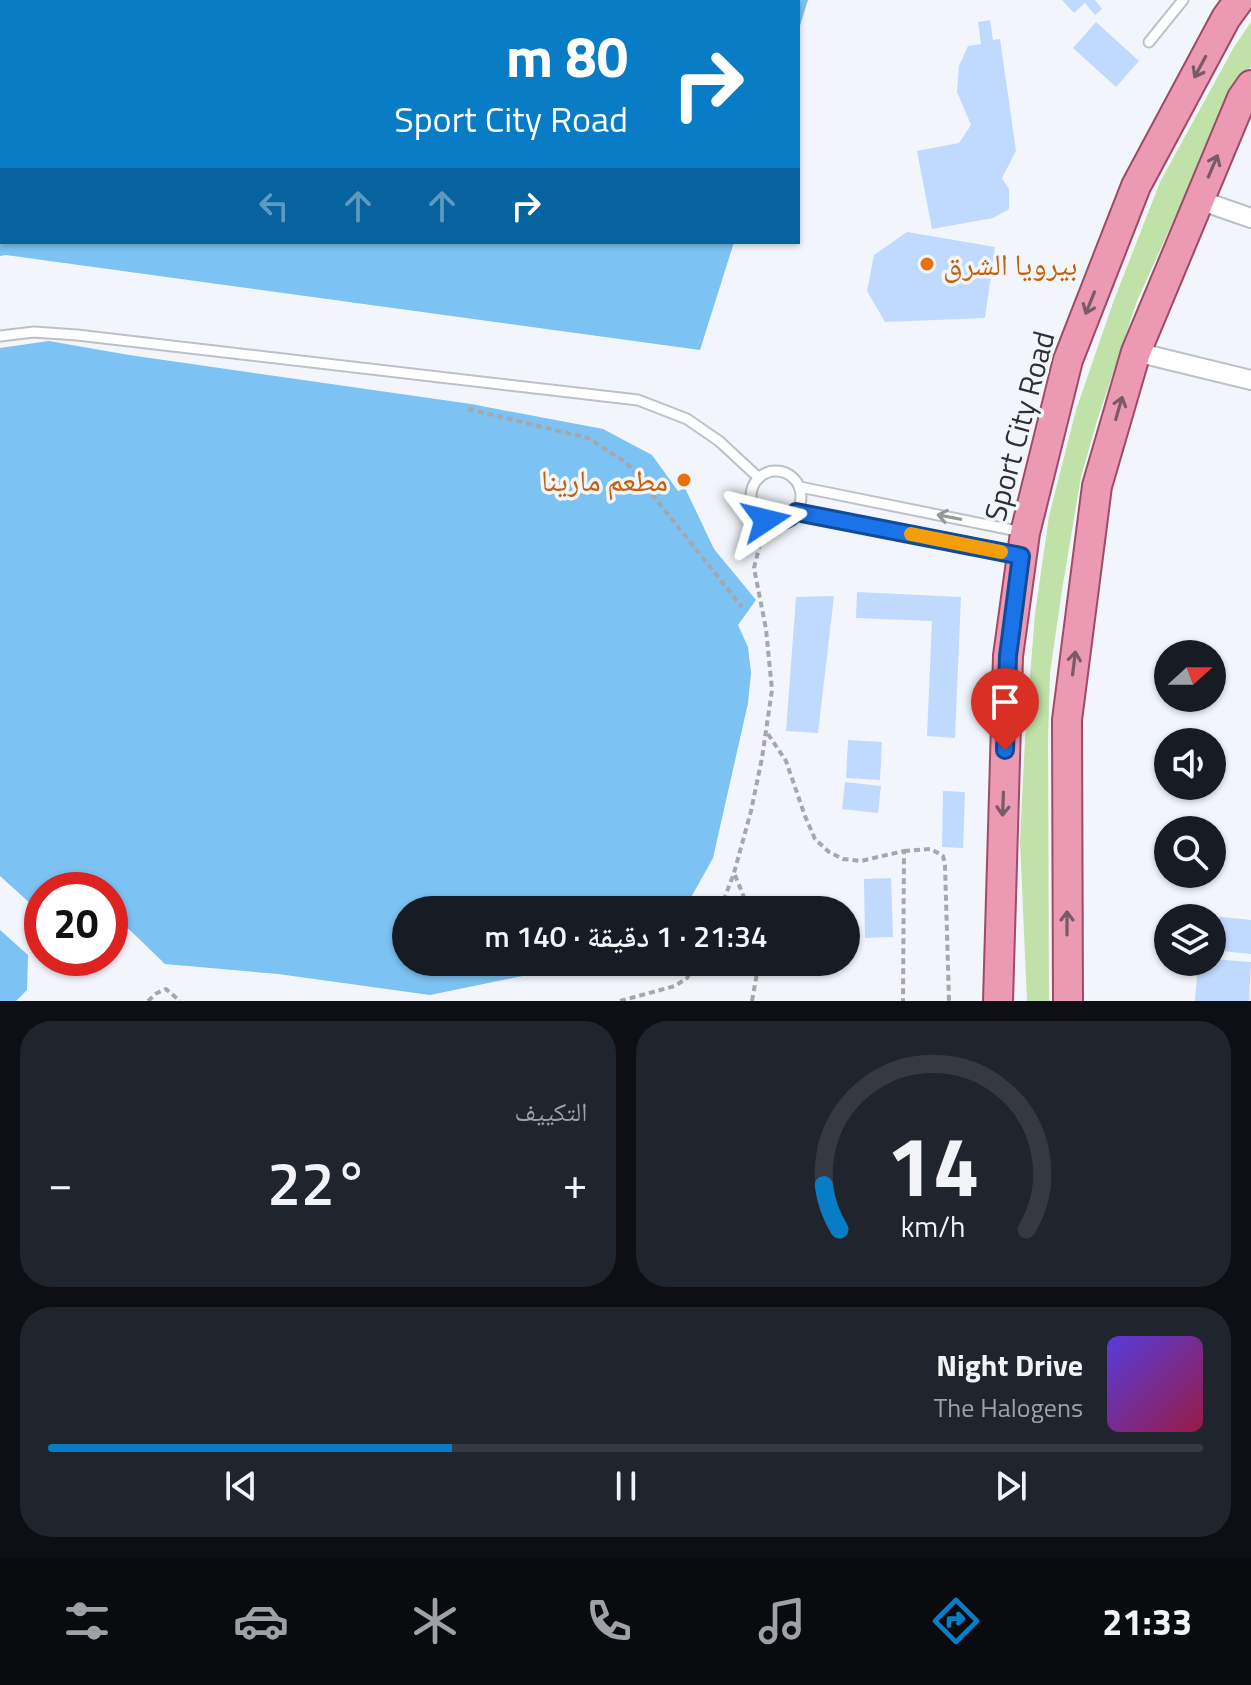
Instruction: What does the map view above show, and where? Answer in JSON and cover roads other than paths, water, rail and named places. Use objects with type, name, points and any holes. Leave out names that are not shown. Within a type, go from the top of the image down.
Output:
[{"type":"main road","name":"Sport City Road","points":[[998,1001],[1008,656],[1023,544],[1068,360],[1136,186],[1226,18],[1239,0]]},
{"type":"main road","points":[[1068,1001],[1067,720],[1097,486],[1136,352],[1242,98],[1251,85]]},
{"type":"street","points":[[1199,200],[1251,218]]},
{"type":"street","points":[[1136,352],[1251,380]]},
{"type":"lane","points":[[1149,42],[1183,0]]},
{"type":"lane","points":[[0,336],[34,332],[77,335],[638,400],[687,419],[719,441],[759,478]]},
{"type":"lane","points":[[781,471],[789,474],[800,487],[802,496],[790,518],[766,520],[754,509],[751,501],[754,485],[759,478],[765,473],[781,471]]},
{"type":"lane","points":[[800,487],[1023,544]]},
{"type":"lane","points":[[796,512],[1023,544]]},
{"type":"water","points":[[800,0],[808,0],[800,26]]},
{"type":"water","points":[[0,244],[733,244],[700,350],[0,256]]},
{"type":"water","points":[[49,341],[471,404],[603,429],[652,455],[678,491],[685,488],[714,549],[756,600],[738,625],[748,647],[751,673],[748,703],[713,858],[692,896],[392,896],[392,976],[523,976],[430,995],[278,974],[165,964],[128,928],[128,872],[24,872],[24,898],[0,876],[0,348]]},
{"type":"water","points":[[0,930],[24,951],[24,976],[27,976],[27,990],[16,1001],[0,1001]]},
{"type":"place","name":"بيرويا الشرق","points":[[927,264]]},
{"type":"place","name":"مطعم مارينا","points":[[684,480]]}]
